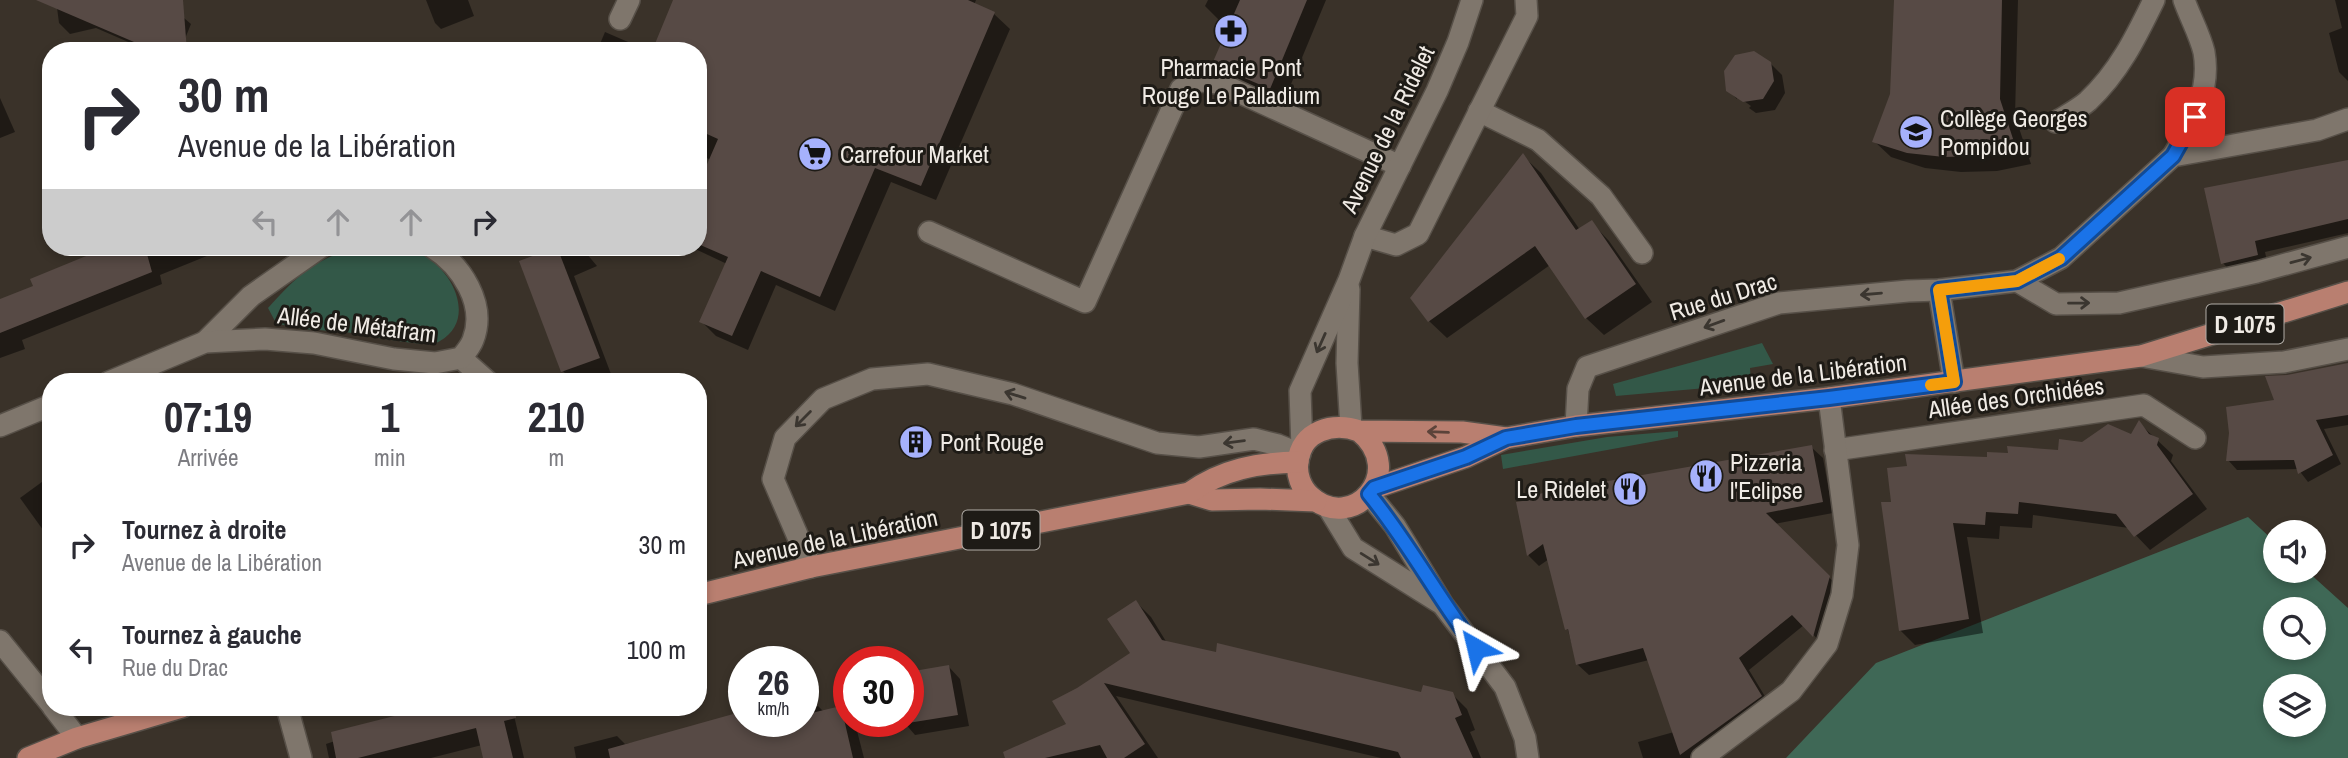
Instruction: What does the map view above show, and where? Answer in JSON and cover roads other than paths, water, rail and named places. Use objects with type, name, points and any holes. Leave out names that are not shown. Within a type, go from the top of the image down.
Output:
[{"type":"main road","name":"Avenue de la Libération","points":[[1189,493],[1212,500],[1260,499],[1342,508],[1354,505],[1372,491],[1466,457],[1506,438],[1576,426],[1829,398],[2141,356],[2348,292]]},
{"type":"main road","name":"Avenue de la Libération","points":[[707,592],[811,567],[1189,493],[1208,480],[1300,455],[1309,438],[1320,430],[1333,426],[1462,432],[1506,438]]},
{"type":"main road","points":[[1355,429],[1369,439],[1380,463],[1379,476],[1372,491]]},
{"type":"main road","points":[[1300,455],[1298,477],[1305,491],[1322,504]]},
{"type":"main road","points":[[28,758],[77,737],[150,716]]},
{"type":"street","name":"Avenue de la Ridelet","points":[[1300,455],[1300,391],[1349,280],[1365,236],[1443,79],[1472,0]]},
{"type":"street","points":[[1365,236],[1396,245],[1418,234],[1527,16],[1526,0]]},
{"type":"street","points":[[2056,122],[2086,102],[2103,85],[2132,46],[2154,0]]},
{"type":"street","points":[[2173,156],[2195,117],[2206,77],[2203,50],[2184,0]]},
{"type":"street","points":[[929,232],[1084,302],[1181,89],[1190,82],[1206,80],[1221,84],[1399,166]]},
{"type":"street","points":[[1479,111],[1538,140],[1601,197],[1642,253]]},
{"type":"street","points":[[2173,156],[2317,130],[2348,119]]},
{"type":"street","name":"Rue du Drac","points":[[1576,426],[1578,389],[1587,367],[1779,303],[2017,281],[2061,258],[2173,156]]},
{"type":"street","points":[[2017,281],[2056,304],[2119,303],[2257,272],[2348,247]]},
{"type":"street","name":"Allée de Métafram","points":[[205,342],[251,296],[308,256]]},
{"type":"street","name":"Allée de Métafram","points":[[131,373],[205,342],[265,339],[314,343],[394,359],[435,363],[461,358],[473,341],[476,324],[475,303],[464,278],[446,256]]},
{"type":"street","name":"Avenue de la Ridelet","points":[[1349,280],[1347,363],[1355,429]]},
{"type":"street","points":[[1939,290],[1954,382]]},
{"type":"street","points":[[2141,356],[2203,367],[2284,362],[2348,349]]},
{"type":"street","name":"Allée de Métafram","points":[[461,358],[478,373]]},
{"type":"street","points":[[811,567],[773,479],[785,438],[824,399],[872,379],[928,373],[1013,394],[1157,443],[1199,447],[1254,439],[1278,445],[1300,455]]},
{"type":"street","points":[[1702,758],[1791,691],[1827,644],[1842,595],[1848,545],[1829,398]]},
{"type":"street","name":"Allée des Orchidées","points":[[1835,450],[2144,405],[2195,438]]},
{"type":"street","points":[[0,426],[42,409]]},
{"type":"street","points":[[1372,491],[1443,605],[1505,687],[1525,738],[1528,758]]},
{"type":"street","points":[[1322,504],[1353,548],[1443,605]]},
{"type":"street","points":[[0,642],[42,694]]},
{"type":"street","points":[[60,716],[77,737]]},
{"type":"street","points":[[289,716],[300,758]]},
{"type":"place","name":"Pharmacie Pont Rouge Le Palladium","points":[[1231,31]]},
{"type":"place","name":"Collège Georges Pompidou","points":[[1916,132]]},
{"type":"place","name":"Carrefour Market","points":[[815,154]]},
{"type":"place","name":"Pont Rouge","points":[[916,442]]},
{"type":"place","name":"Pizzeria l'Eclipse","points":[[1706,476]]},
{"type":"place","name":"Le Ridelet","points":[[1630,489]]}]
